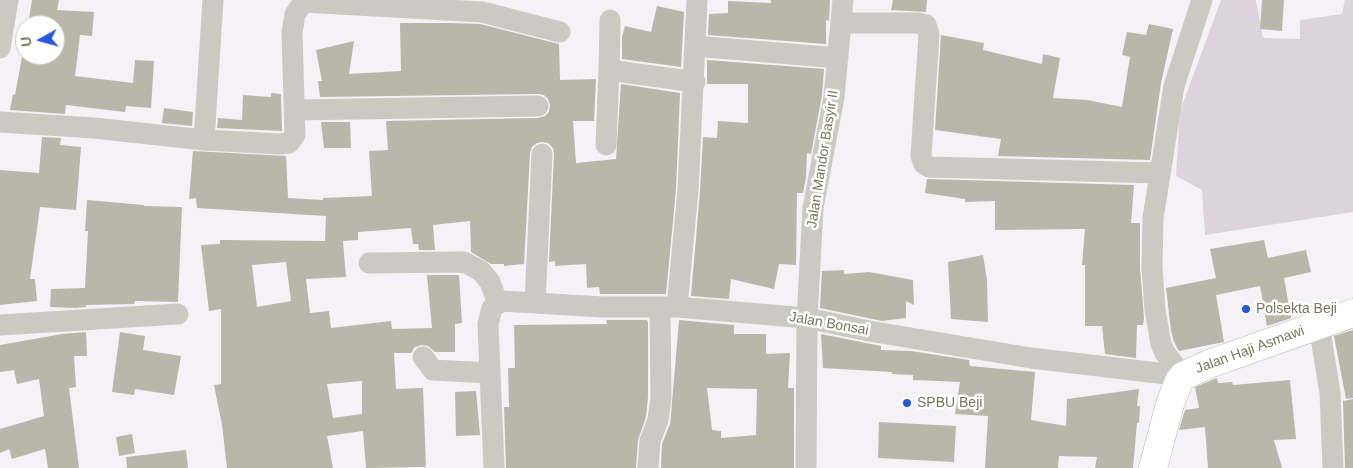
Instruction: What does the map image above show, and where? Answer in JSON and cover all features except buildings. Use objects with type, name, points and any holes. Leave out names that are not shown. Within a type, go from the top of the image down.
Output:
[{"type":"street","points":[[0,48],[8,0]]},
{"type":"street","points":[[204,140],[213,0]]},
{"type":"street","points":[[648,468],[650,441],[658,420],[661,398],[668,307],[688,190],[698,0]]},
{"type":"street","name":"Jalan Mandor Basyir II","points":[[806,468],[808,318],[813,208],[834,97],[843,0]]},
{"type":"street","points":[[1183,376],[1161,344],[1155,310],[1151,244],[1152,218],[1174,86],[1202,0]]},
{"type":"street","points":[[0,122],[94,128],[204,140],[289,143],[295,135],[292,32],[295,14],[304,1],[482,12],[560,32]]},
{"type":"street","points":[[606,145],[610,20]]},
{"type":"street","points":[[841,23],[918,23],[926,25],[928,34],[921,156],[924,164],[929,167],[1159,173]]},
{"type":"street","points":[[695,46],[838,58]]},
{"type":"street","points":[[608,70],[695,82]]},
{"type":"street","points":[[295,110],[538,106]]},
{"type":"street","points":[[535,303],[542,154]]},
{"type":"street","points":[[369,263],[464,262],[481,271],[490,282],[498,304],[492,308],[488,324],[494,468]]},
{"type":"street","name":"Jalan Bonsai","points":[[498,304],[501,301],[668,307],[808,318],[869,331],[1031,358],[1183,376]]},
{"type":"street","name":"Jalan Haji Asmawi","points":[[1152,468],[1170,404],[1179,381],[1183,376],[1209,364],[1353,313]]},
{"type":"street","points":[[0,325],[178,314]]},
{"type":"street","points":[[1319,325],[1330,393],[1333,468]]},
{"type":"street","points":[[423,357],[433,370],[489,373]]},
{"type":"shaded area","points":[[1221,0],[1256,0],[1263,38],[1300,39],[1300,20],[1342,14],[1345,0],[1353,0],[1353,212],[1205,235],[1202,190],[1176,176],[1180,111]]},
{"type":"place","name":"Polsekta Beji","points":[[1246,309]]},
{"type":"place","name":"SPBU Beji","points":[[907,403]]}]
